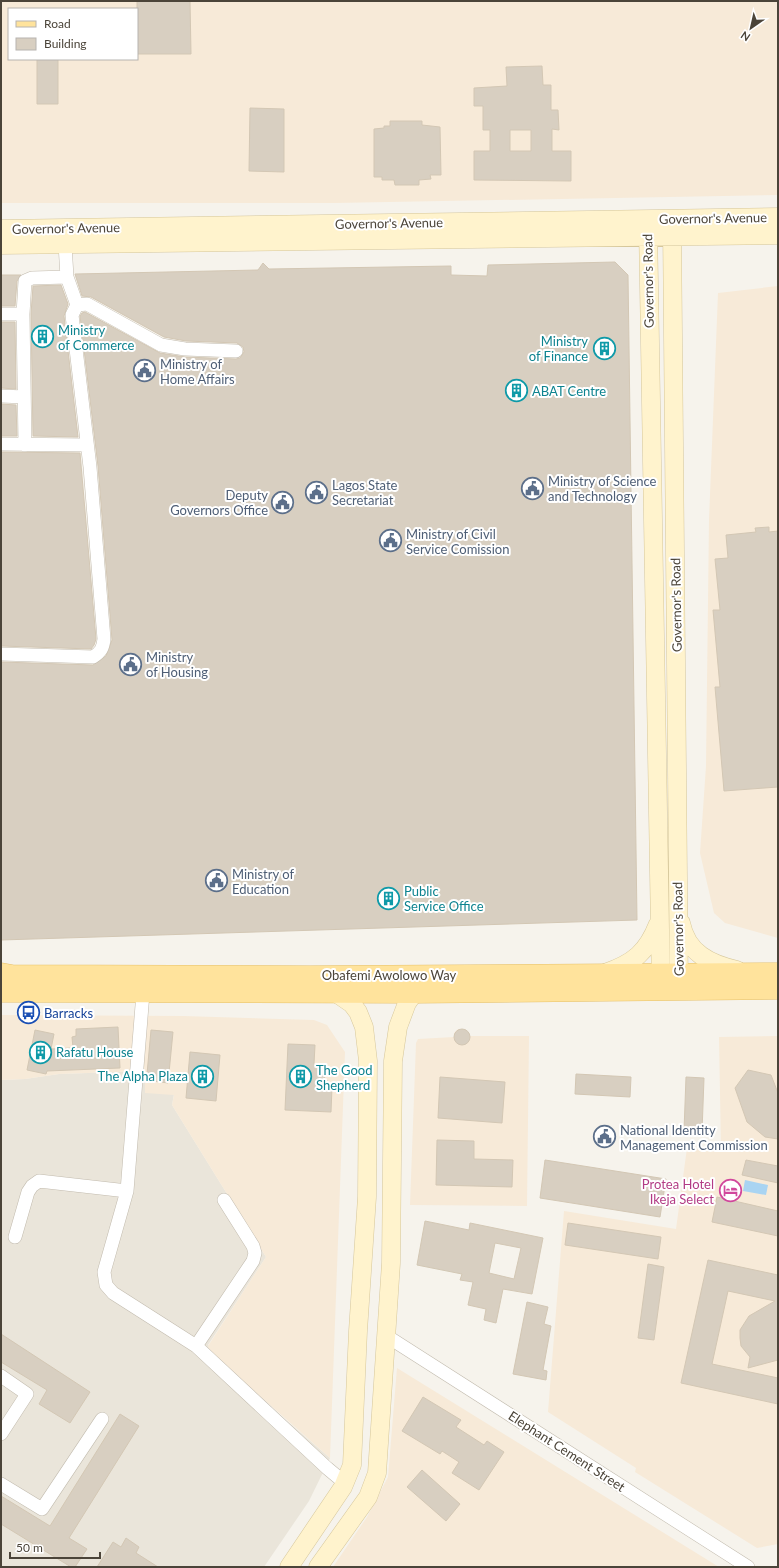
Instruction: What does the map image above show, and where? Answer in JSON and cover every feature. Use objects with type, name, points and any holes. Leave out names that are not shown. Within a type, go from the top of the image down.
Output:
[{"type":"main road","name":"Obafemi Awolowo Way","points":[[1,992],[414,993],[670,983],[747,973],[778,972]]},
{"type":"main road","name":"Obafemi Awolowo Way","points":[[5,973],[310,976],[602,974],[670,983],[778,989]]},
{"type":"street","name":"Governor's Avenue","points":[[1,229],[778,217]]},
{"type":"street","name":"Governor's Road","points":[[670,983],[678,906],[672,219]]},
{"type":"street","name":"Governor's Road","points":[[648,220],[660,919],[670,983]]},
{"type":"street","name":"Governor's Avenue","points":[[1,245],[648,238],[672,236],[778,235]]},
{"type":"street","points":[[1,654],[93,656],[99,653],[103,648],[104,639],[100,578],[72,315],[77,305],[67,277],[65,244]]},
{"type":"street","points":[[25,445],[23,314],[25,281],[32,278],[67,277]]},
{"type":"street","points":[[77,305],[87,304],[161,345],[185,350],[236,351]]},
{"type":"street","points":[[1,314],[23,314]]},
{"type":"street","points":[[1,396],[24,397]]},
{"type":"street","points":[[1,444],[87,445]]},
{"type":"street","points":[[678,906],[682,929],[689,943],[698,954],[723,967],[747,973]]},
{"type":"street","points":[[602,974],[626,965],[640,954],[652,940],[660,919]]},
{"type":"street","points":[[142,993],[127,1191],[104,1272],[106,1285],[113,1293],[196,1346],[345,1483]]},
{"type":"street","points":[[290,1567],[345,1483],[352,1465],[355,1427],[358,1331],[367,1197],[368,1061],[364,1027],[358,1012],[352,1004],[336,993]]},
{"type":"street","points":[[318,1567],[368,1497],[377,1473],[391,1263],[393,1061],[398,1027],[407,1003],[414,993]]},
{"type":"street","points":[[368,1097],[392,1097]]},
{"type":"street","points":[[15,1237],[28,1192],[32,1186],[39,1181],[127,1191]]},
{"type":"street","points":[[196,1346],[253,1261],[255,1253],[253,1246],[224,1200]]},
{"type":"street","name":"Elephant Cement Street","points":[[385,1335],[748,1567]]},
{"type":"street","points":[[1,1376],[27,1394],[1,1434]]},
{"type":"street","points":[[1,1484],[42,1508],[102,1419]]},
{"type":"shaded area","points":[[1,1],[778,1],[778,195],[335,203],[1,203]]},
{"type":"shaded area","points":[[778,286],[778,938],[725,923],[714,913],[700,853],[706,766],[709,520],[718,293]]},
{"type":"shaded area","points":[[1,1015],[183,1016],[314,1020],[327,1025],[345,1052],[330,1458],[209,1351],[208,1346],[266,1257],[172,1105],[174,1095],[145,1093],[145,1071],[59,1074],[25,1079],[1,1080]]},
{"type":"shaded area","points":[[458,1029],[465,1029],[470,1036],[529,1036],[527,1206],[410,1205],[416,1043],[418,1039],[454,1037],[454,1033]]},
{"type":"shaded area","points":[[778,1036],[778,1544],[757,1548],[635,1472],[636,1468],[548,1412],[564,1211],[676,1229],[687,1148],[721,1150],[719,1037]]},
{"type":"shaded area","points":[[145,1071],[174,1094],[172,1105],[266,1257],[208,1345],[279,1414],[330,1458],[309,1501],[264,1567],[1,1567],[1,1080],[25,1079],[59,1074]]},
{"type":"shaded area","points":[[397,1368],[719,1567],[333,1567],[367,1517],[388,1477]]},
{"type":"water","points":[[745,1180],[768,1185],[766,1195],[743,1191]]},
{"type":"building","points":[[137,1],[190,1],[191,54],[138,54]]},
{"type":"building","points":[[37,60],[58,60],[58,104],[37,104]]},
{"type":"building","points":[[542,66],[543,85],[551,85],[551,110],[558,110],[559,130],[552,129],[552,151],[571,151],[571,181],[474,180],[474,151],[490,151],[490,130],[483,130],[483,106],[474,106],[474,88],[507,86],[506,67]],"holes":[[[510,130],[531,130],[531,151],[510,151]]]},
{"type":"building","points":[[250,108],[284,109],[284,172],[249,171]]},
{"type":"building","points":[[390,121],[422,121],[422,125],[440,127],[441,175],[430,175],[431,179],[419,180],[419,185],[395,185],[394,180],[382,180],[382,177],[374,177],[374,129],[390,126]]},
{"type":"building","name":"Lagos State Secretariat","points":[[615,262],[628,275],[637,920],[1,940],[1,662],[93,665],[106,656],[112,640],[98,466],[80,316],[85,312],[160,353],[185,357],[236,359],[240,358],[244,352],[243,347],[237,343],[186,341],[164,337],[91,297],[82,296],[75,274],[258,270],[263,263],[269,269],[451,266],[451,275],[487,276],[488,265]]},
{"type":"building","points":[[1,275],[21,275],[17,281],[15,306],[1,306]]},
{"type":"building","points":[[61,285],[68,304],[64,316],[78,437],[33,436],[31,314],[33,286]]},
{"type":"building","points":[[1,322],[15,322],[16,389],[1,388]]},
{"type":"building","points":[[1,404],[16,405],[17,436],[1,436]]},
{"type":"building","points":[[1,452],[80,453],[96,639],[91,649],[1,646]]},
{"type":"building","points":[[769,527],[769,532],[778,531],[778,787],[724,791],[715,687],[720,687],[713,610],[720,610],[715,559],[728,558],[726,535],[756,532],[755,528]]},
{"type":"building","points":[[118,1027],[120,1068],[47,1071],[46,1074],[27,1070],[35,1030],[54,1034],[51,1049],[73,1048],[72,1037],[76,1036],[76,1029]]},
{"type":"building","points":[[459,1029],[465,1029],[470,1034],[468,1043],[465,1045],[459,1045],[454,1040],[454,1034]]},
{"type":"building","points":[[151,1030],[173,1032],[168,1083],[153,1081],[153,1074],[147,1074]]},
{"type":"building","name":"The Good Shepherd","points":[[288,1044],[315,1045],[314,1064],[332,1087],[331,1112],[285,1110]]},
{"type":"building","name":"The Alpha Plaza","points":[[190,1052],[220,1055],[216,1101],[186,1098]]},
{"type":"building","points":[[748,1070],[771,1075],[778,1093],[778,1139],[765,1137],[747,1122],[735,1088]]},
{"type":"building","points":[[576,1074],[631,1077],[630,1097],[575,1094]]},
{"type":"building","points":[[440,1077],[505,1082],[502,1123],[438,1118]]},
{"type":"building","points":[[686,1077],[704,1078],[702,1132],[684,1131]]},
{"type":"building","points":[[437,1140],[474,1141],[474,1159],[513,1160],[512,1187],[436,1185]]},
{"type":"building","points":[[545,1160],[666,1179],[660,1217],[540,1198]]},
{"type":"building","points":[[746,1160],[778,1166],[778,1183],[742,1175]]},
{"type":"building","points":[[717,1197],[778,1211],[778,1236],[712,1222]]},
{"type":"building","points":[[425,1221],[469,1230],[470,1223],[543,1238],[532,1294],[503,1289],[496,1323],[484,1320],[486,1309],[468,1305],[473,1282],[460,1280],[462,1274],[417,1265]],"holes":[[[495,1243],[521,1248],[514,1279],[489,1273]]]},
{"type":"building","points":[[568,1223],[661,1237],[658,1259],[565,1245]]},
{"type":"building","points":[[708,1260],[778,1275],[778,1360],[748,1368],[750,1357],[741,1346],[740,1338],[740,1330],[749,1316],[775,1301],[728,1291],[712,1364],[778,1378],[778,1404],[681,1383]]},
{"type":"building","points":[[648,1264],[664,1267],[654,1340],[638,1338]]},
{"type":"building","points":[[527,1302],[548,1307],[544,1324],[551,1326],[543,1370],[547,1371],[546,1380],[513,1374]]},
{"type":"building","points":[[1,1334],[90,1392],[70,1423],[39,1404],[47,1390],[1,1362]]},
{"type":"building","points":[[423,1397],[461,1420],[456,1427],[484,1445],[487,1441],[504,1452],[479,1490],[452,1473],[459,1462],[442,1451],[440,1454],[402,1431]]},
{"type":"building","points":[[120,1414],[139,1426],[69,1538],[87,1549],[75,1567],[71,1567],[1,1524],[1,1496],[50,1526]]},
{"type":"building","points":[[422,1470],[460,1504],[446,1521],[407,1487]]},
{"type":"building","points":[[126,1538],[139,1547],[136,1553],[158,1567],[97,1567],[113,1542],[121,1547]]},
{"type":"place","name":"Ministry of Commerce","points":[[42,337]]},
{"type":"place","name":"Ministry of Finance","points":[[604,348]]},
{"type":"place","name":"Ministry of Home Affairs","points":[[145,371]]},
{"type":"place","name":"ABAT Centre","points":[[516,391]]},
{"type":"place","name":"Ministry of Science and Technology","points":[[533,488]]},
{"type":"place","name":"Lagos State Secretariat","points":[[316,492]]},
{"type":"place","name":"Deputy Governors Office","points":[[283,502]]},
{"type":"place","name":"Ministry of Civil Service Comission","points":[[390,541]]},
{"type":"place","name":"Ministry of Housing","points":[[131,664]]},
{"type":"place","name":"Ministry of Education","points":[[216,881]]},
{"type":"place","name":"Public Service Office","points":[[389,898]]},
{"type":"place","name":"Barracks","points":[[29,1013]]},
{"type":"place","name":"Rafatu House","points":[[41,1052]]},
{"type":"place","name":"The Alpha Plaza","points":[[203,1076]]},
{"type":"place","name":"The Good Shepherd","points":[[300,1077]]},
{"type":"place","name":"National Identity Management Commission","points":[[605,1137]]},
{"type":"place","name":"Protea Hotel Ikeja Select","points":[[730,1191]]}]
